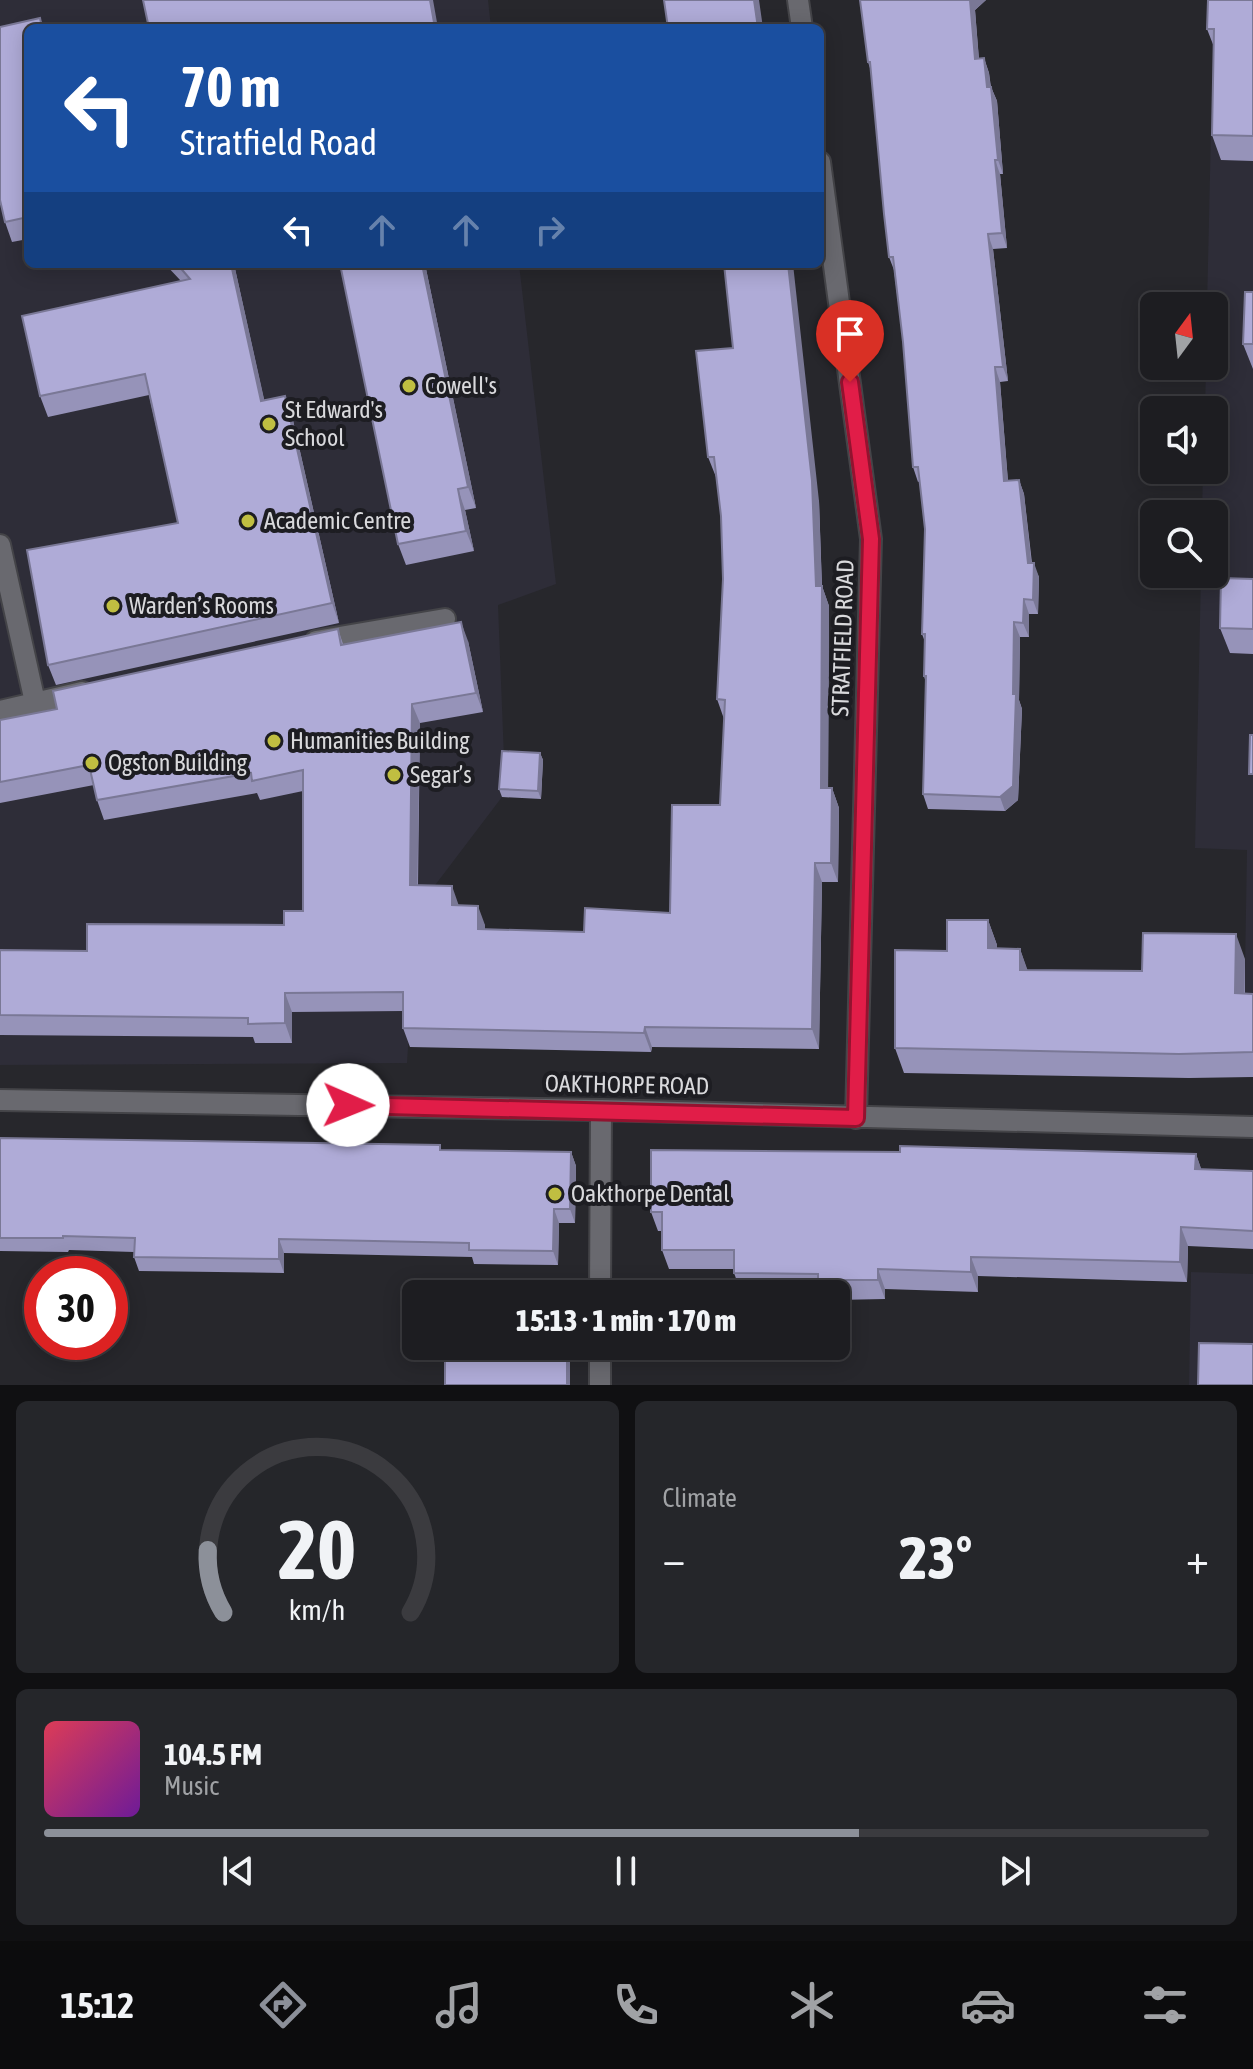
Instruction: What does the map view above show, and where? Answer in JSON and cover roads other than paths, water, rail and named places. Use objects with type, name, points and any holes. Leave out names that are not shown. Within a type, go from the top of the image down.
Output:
[{"type":"street","points":[[798,0],[801,24]]},
{"type":"street","name":"STRATFIELD ROAD","points":[[824,192],[871,539],[856,1118]]},
{"type":"street","points":[[0,545],[35,702]]},
{"type":"street","points":[[297,645],[445,619]]},
{"type":"street","points":[[0,711],[97,689]]},
{"type":"street","name":"OAKTHORPE ROAD","points":[[0,1100],[601,1110],[1253,1127]]},
{"type":"street","points":[[600,1280],[601,1110]]},
{"type":"street","points":[[600,1360],[600,1385]]},
{"type":"place","name":"Cowell's","points":[[409,386]]},
{"type":"place","name":"St Edward's School","points":[[269,424]]},
{"type":"place","name":"Academic Centre","points":[[248,521]]},
{"type":"place","name":"Warden’s Rooms","points":[[113,606]]},
{"type":"place","name":"Humanities Building","points":[[274,741]]},
{"type":"place","name":"Ogston Building","points":[[92,763]]},
{"type":"place","name":"Segar’s","points":[[394,775]]},
{"type":"place","name":"Oakthorpe Dental","points":[[555,1194]]}]
